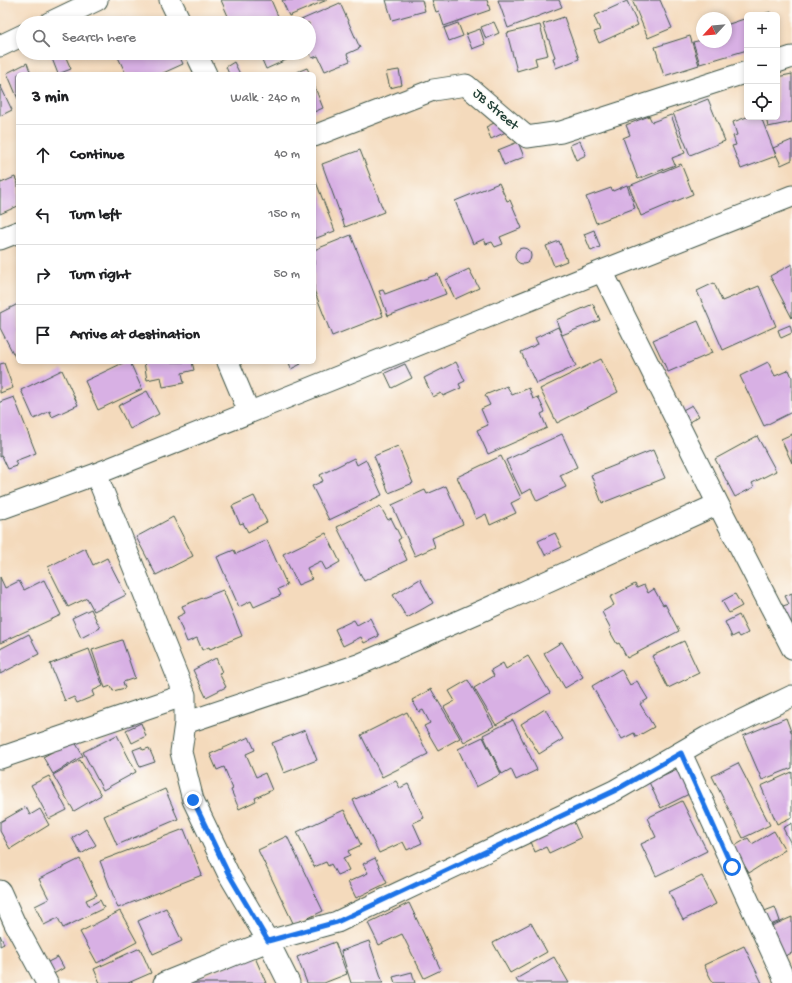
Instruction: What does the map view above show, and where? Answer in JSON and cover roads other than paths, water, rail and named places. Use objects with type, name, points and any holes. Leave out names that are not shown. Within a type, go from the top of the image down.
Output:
[{"type":"street","points":[[64,16],[97,0]]},
{"type":"street","points":[[170,0],[178,16]]},
{"type":"street","points":[[0,46],[16,38]]},
{"type":"street","points":[[780,61],[792,57]]},
{"type":"street","points":[[199,60],[205,72]]},
{"type":"street","name":"JB Street","points":[[316,135],[432,90],[466,85],[527,137],[561,132],[744,73]]},
{"type":"street","points":[[0,509],[96,474],[602,270],[792,196]]},
{"type":"street","points":[[0,239],[16,233]]},
{"type":"street","points":[[602,270],[718,504],[792,648]]},
{"type":"street","points":[[229,364],[249,412]]},
{"type":"street","points":[[96,474],[185,694],[185,723],[182,752],[193,800],[228,873],[268,941],[289,983]]},
{"type":"street","points":[[185,723],[358,665],[484,610],[718,504]]},
{"type":"street","points":[[0,758],[185,694]]},
{"type":"street","points":[[164,983],[268,941],[337,922],[614,791],[707,737],[792,696]]},
{"type":"street","points":[[681,753],[786,983]]},
{"type":"street","points":[[0,890],[15,924],[48,983]]}]
